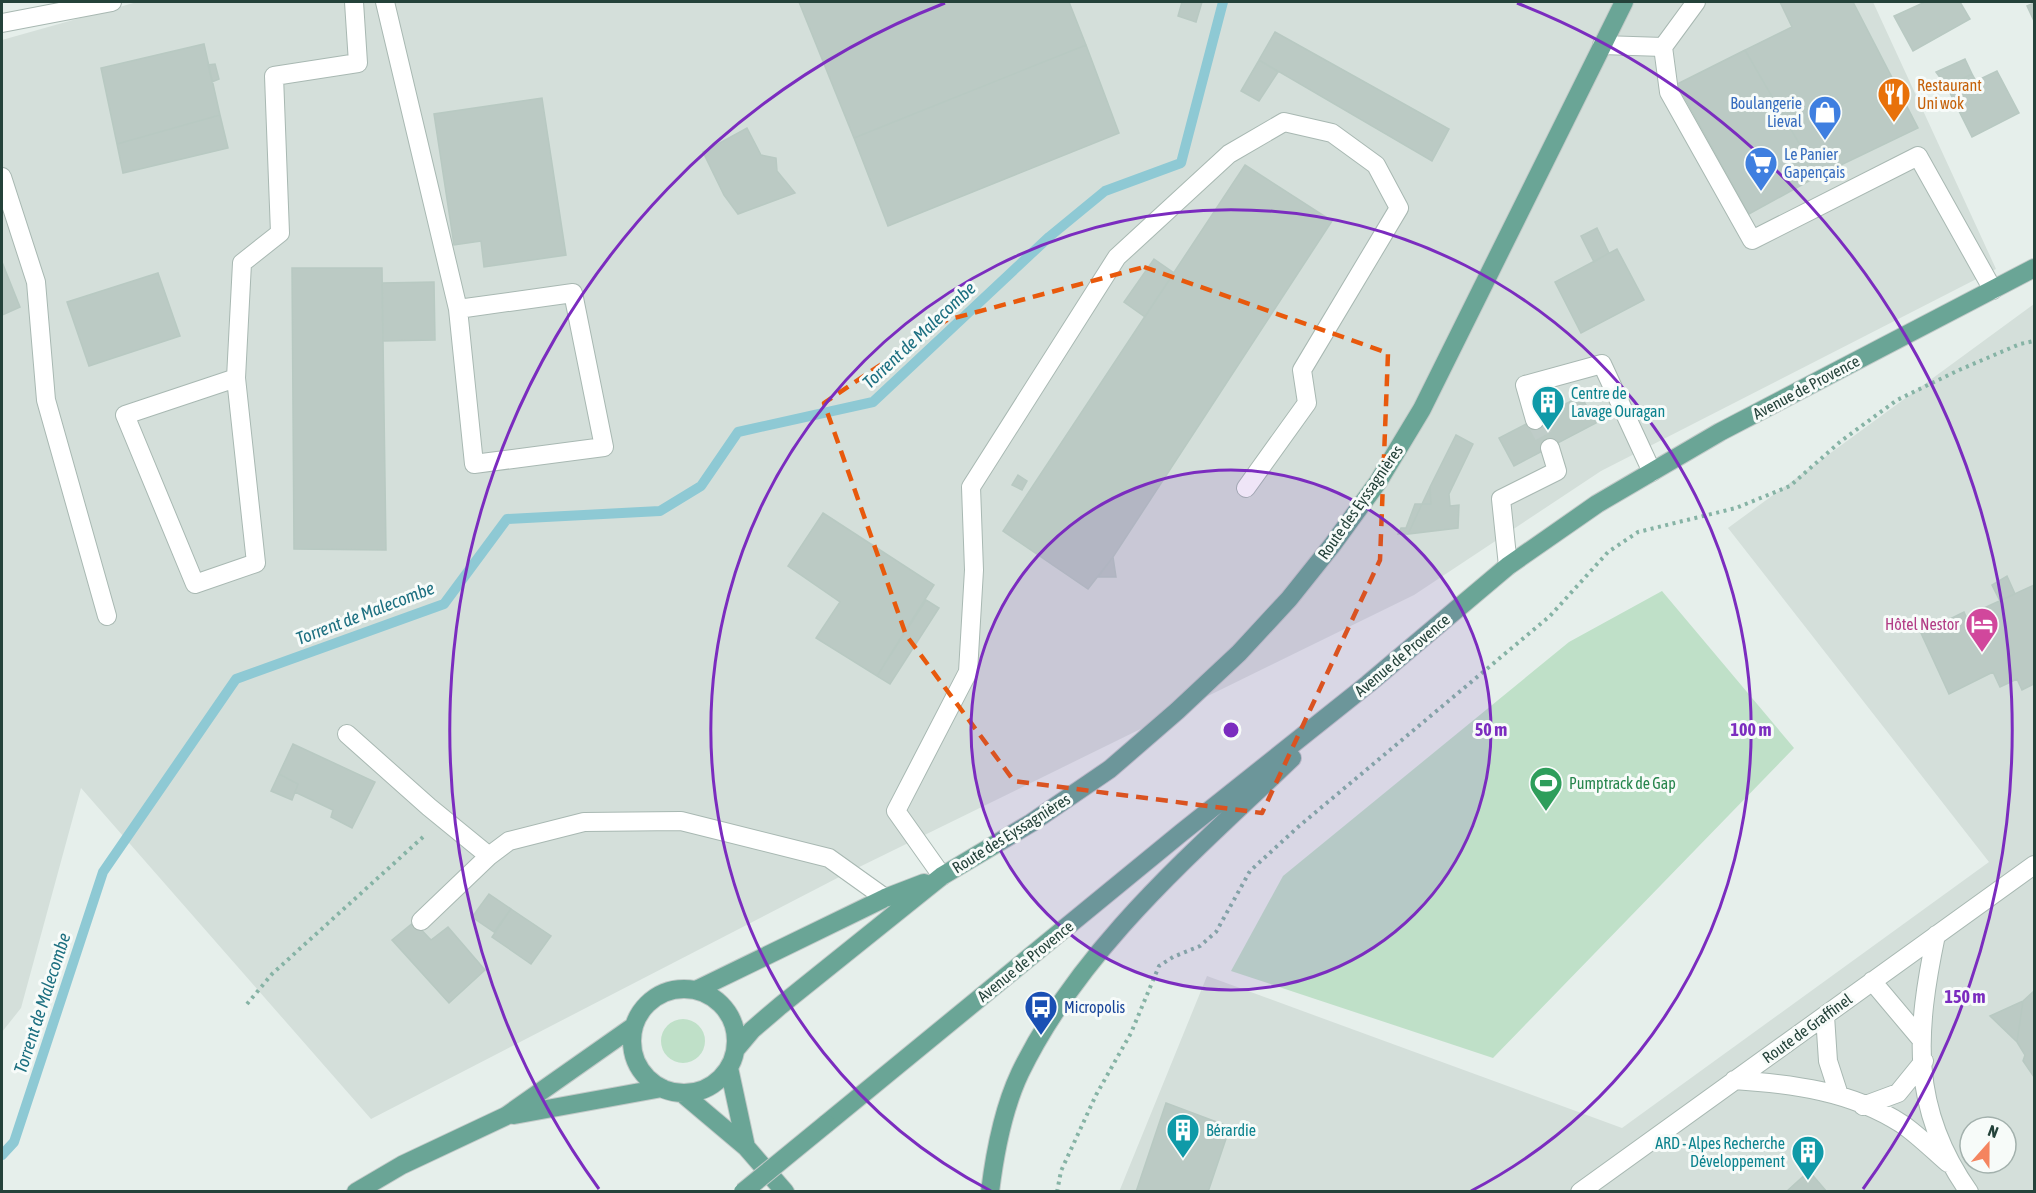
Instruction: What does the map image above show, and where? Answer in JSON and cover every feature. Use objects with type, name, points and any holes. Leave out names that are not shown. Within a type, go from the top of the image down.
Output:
[{"type":"main road","name":"Route des Eyssagnières","points":[[736,1049],[752,1030],[780,1006],[942,876],[1031,823],[1110,769],[1178,711],[1239,653],[1289,599],[1378,482],[1422,409],[1624,2]]},
{"type":"main road","name":"Avenue de Provence","points":[[742,1191],[1181,833],[1368,684],[1508,566],[1597,504],[1720,432],[2034,268]]},
{"type":"main road","points":[[990,1191],[1004,1114],[1020,1073],[1077,982],[1116,931],[1152,894],[1368,684]]},
{"type":"main road","name":"Route des Eyssagnières","points":[[696,990],[885,898],[942,876]]},
{"type":"main road","points":[[682,1093],[709,1087],[729,1068],[736,1049],[736,1033],[723,1005],[696,990],[672,991],[651,1000],[641,1012],[634,1026],[634,1056],[650,1080],[662,1088],[682,1093],[746,1147],[785,1191]]},
{"type":"main road","points":[[356,1191],[506,1116],[634,1026]]},
{"type":"main road","points":[[729,1068],[746,1147]]},
{"type":"main road","points":[[506,1116],[662,1088]]},
{"type":"street","points":[[2,18],[43,2]]},
{"type":"street","points":[[2,23],[112,2]]},
{"type":"street","points":[[236,378],[125,415],[195,584],[256,562],[236,378],[242,263],[280,233],[274,76],[358,63],[354,2]]},
{"type":"street","points":[[385,2],[458,309],[474,464],[604,447],[573,293],[458,309]]},
{"type":"street","points":[[1696,2],[1663,47],[1668,92],[1752,240],[1918,156],[1993,290]]},
{"type":"street","points":[[1602,45],[1663,47]]},
{"type":"street","points":[[942,876],[896,811],[968,672],[975,570],[970,488],[1118,257],[1229,154],[1284,122],[1332,133],[1376,165],[1399,208],[1302,370],[1307,403],[1246,488]]},
{"type":"street","points":[[2,177],[36,282],[46,400],[107,616]]},
{"type":"street","points":[[1535,420],[1525,385],[1602,364],[1652,472]]},
{"type":"street","points":[[1508,566],[1501,499],[1557,471],[1550,448]]},
{"type":"street","points":[[347,734],[489,856]]},
{"type":"street","points":[[421,921],[489,856],[509,841],[584,822],[681,821],[829,858],[885,898]]},
{"type":"street","name":"Route de Graffinel","points":[[1580,1191],[2034,865]]},
{"type":"street","points":[[1936,935],[1924,993],[1920,1038],[1927,1108],[1951,1166]]},
{"type":"street","points":[[1872,981],[1920,1038]]},
{"type":"street","points":[[1825,1016],[1828,1061],[1839,1095]]},
{"type":"street","points":[[1863,1106],[1898,1093],[1923,1061]]},
{"type":"street","points":[[1734,1080],[1792,1084],[1839,1095],[1863,1106],[1901,1124],[1951,1166],[1970,1191]]},
{"type":"path","points":[[1057,1191],[1061,1171],[1096,1095],[1131,1033],[1159,966],[1173,957],[1200,946],[1216,932],[1250,871],[1307,820],[1550,616],[1608,552],[1638,532],[1736,508],[1790,486],[1841,441],[1897,400],[2020,344],[2034,342]]},
{"type":"path","points":[[247,1004],[272,974],[443,818]]},
{"type":"highlighted area","points":[[1144,267],[1388,353],[1380,560],[1262,813],[1014,781],[906,635],[824,403],[947,320]]},
{"type":"shaded area","points":[[137,2],[1873,2],[1996,269],[1601,471],[1414,595],[847,873],[371,1119],[81,788],[21,1008],[2,1032],[2,40]]},
{"type":"shaded area","points":[[2034,304],[2034,1191],[1119,1192],[1207,976],[1622,1128],[1989,862],[1728,528]]},
{"type":"green space","name":"Pumptrack de Gap","points":[[1662,591],[1794,748],[1493,1058],[1231,971],[1283,876],[1569,642]]},
{"type":"green space","points":[[683,1019],[699,1025],[705,1041],[699,1057],[683,1063],[667,1057],[661,1041],[667,1025]]},
{"type":"building","points":[[799,2],[1069,2],[1086,45],[854,138]]},
{"type":"building","points":[[1182,2],[1202,2],[1196,22],[1178,16]]},
{"type":"building","points":[[1780,2],[1853,2],[1918,128],[1818,176],[1745,50],[1792,27]]},
{"type":"building","points":[[1925,2],[1960,2],[1970,19],[1913,51],[1894,16]]},
{"type":"building","points":[[2034,3],[2034,21],[2027,6]]},
{"type":"building","points":[[1275,32],[1449,129],[1432,161],[1259,60]]},
{"type":"building","points":[[204,44],[220,115],[117,144],[101,68]]},
{"type":"building","points":[[1086,45],[1119,133],[888,226],[854,138]]},
{"type":"building","points":[[1745,50],[1818,176],[1749,214],[1677,84]]},
{"type":"building","points":[[1965,59],[1972,74],[1947,87],[1936,72]]},
{"type":"building","points":[[1259,60],[1278,72],[1259,101],[1241,91]]},
{"type":"building","points":[[215,64],[219,79],[212,82],[208,65]]},
{"type":"building","points":[[1997,71],[2019,113],[1972,137],[1947,87],[1972,74],[1976,81]]},
{"type":"building","points":[[542,98],[566,255],[484,267],[481,241],[454,245],[434,114]]},
{"type":"building","points":[[220,115],[228,148],[123,173],[117,144]]},
{"type":"building","points":[[747,128],[761,155],[776,158],[777,171],[795,193],[738,214],[724,195],[703,152]]},
{"type":"building","points":[[1245,165],[1332,221],[1113,557],[1088,589],[1003,531]]},
{"type":"building","points":[[1597,228],[1609,253],[1594,262],[1581,236]]},
{"type":"building","points":[[1617,249],[1644,300],[1581,333],[1555,282]]},
{"type":"building","points":[[1154,259],[1174,273],[1145,317],[1124,302]]},
{"type":"building","points":[[2,262],[20,307],[2,315]]},
{"type":"building","points":[[292,268],[382,268],[386,550],[294,549]]},
{"type":"building","points":[[158,273],[180,336],[89,366],[67,302]]},
{"type":"building","points":[[434,282],[435,340],[383,341],[382,283]]},
{"type":"building","name":"Centre de Lavage Ouragan","points":[[1581,396],[1596,423],[1514,466],[1499,438]]},
{"type":"building","points":[[1456,435],[1473,444],[1449,494],[1450,506],[1459,505],[1458,528],[1408,534],[1422,504],[1431,504],[1430,487]]},
{"type":"building","points":[[1018,475],[1027,481],[1022,490],[1012,485]]},
{"type":"building","points":[[1430,487],[1431,504],[1422,504]]},
{"type":"building","points":[[1415,504],[1422,504],[1408,534],[1398,534],[1401,528],[1406,528]]},
{"type":"building","points":[[823,513],[934,585],[877,676],[816,638],[840,602],[788,566]]},
{"type":"building","points":[[1113,557],[1116,577],[1098,577]]},
{"type":"building","points":[[2007,576],[2015,594],[2000,601],[1992,585]]},
{"type":"building","name":"Hôtel Nestor","points":[[2034,585],[2034,684],[2022,690],[2017,679],[2000,687],[1993,672],[1949,694],[1921,633],[1964,612],[1968,621],[1984,614],[1982,609]]},
{"type":"building","points":[[926,600],[939,608],[890,684],[877,676]]},
{"type":"building","points":[[293,744],[375,782],[352,828],[331,817],[333,810],[295,792],[298,784],[279,774]]},
{"type":"building","points":[[279,774],[298,784],[292,800],[271,791]]},
{"type":"building","points":[[489,894],[511,909],[494,932],[472,917]]},
{"type":"building","points":[[511,909],[551,936],[531,964],[492,937]]},
{"type":"building","points":[[414,922],[431,940],[448,927],[485,970],[449,1003],[392,940]]},
{"type":"building","points":[[2034,991],[2034,1077],[2023,1061],[2025,1055],[2017,1042],[2023,1001]]},
{"type":"building","points":[[2023,1001],[2017,1042],[1990,1016]]},
{"type":"building","name":"Bérardie","points":[[1166,1103],[1230,1127],[1208,1192],[1136,1192]]},
{"type":"building","name":"ARD - Alpes Recherche Développement","points":[[1809,1171],[1827,1192],[1786,1192]]},
{"type":"waterway","name":"Torrent de Malecombe","points":[[2,1155],[14,1142],[103,872],[236,679],[444,604],[507,519],[660,511],[701,486],[738,432],[873,402],[1049,237],[1105,191],[1181,163],[1223,2]]},
{"type":"tunnel","points":[[1535,420],[1550,448]]},
{"type":"place","name":"Restaurant Uni wok","points":[[1894,123]]},
{"type":"place","name":"Boulangerie Lieval","points":[[1825,141]]},
{"type":"place","name":"Le Panier Gapençais","points":[[1761,192]]},
{"type":"place","name":"Centre de Lavage Ouragan","points":[[1548,431]]},
{"type":"place","name":"Hôtel Nestor","points":[[1982,653]]},
{"type":"place","name":"Pumptrack de Gap","points":[[1546,812]]},
{"type":"place","name":"Micropolis","points":[[1041,1036]]},
{"type":"place","name":"Bérardie","points":[[1183,1159]]},
{"type":"place","name":"ARD - Alpes Recherche Développement","points":[[1808,1181]]}]
